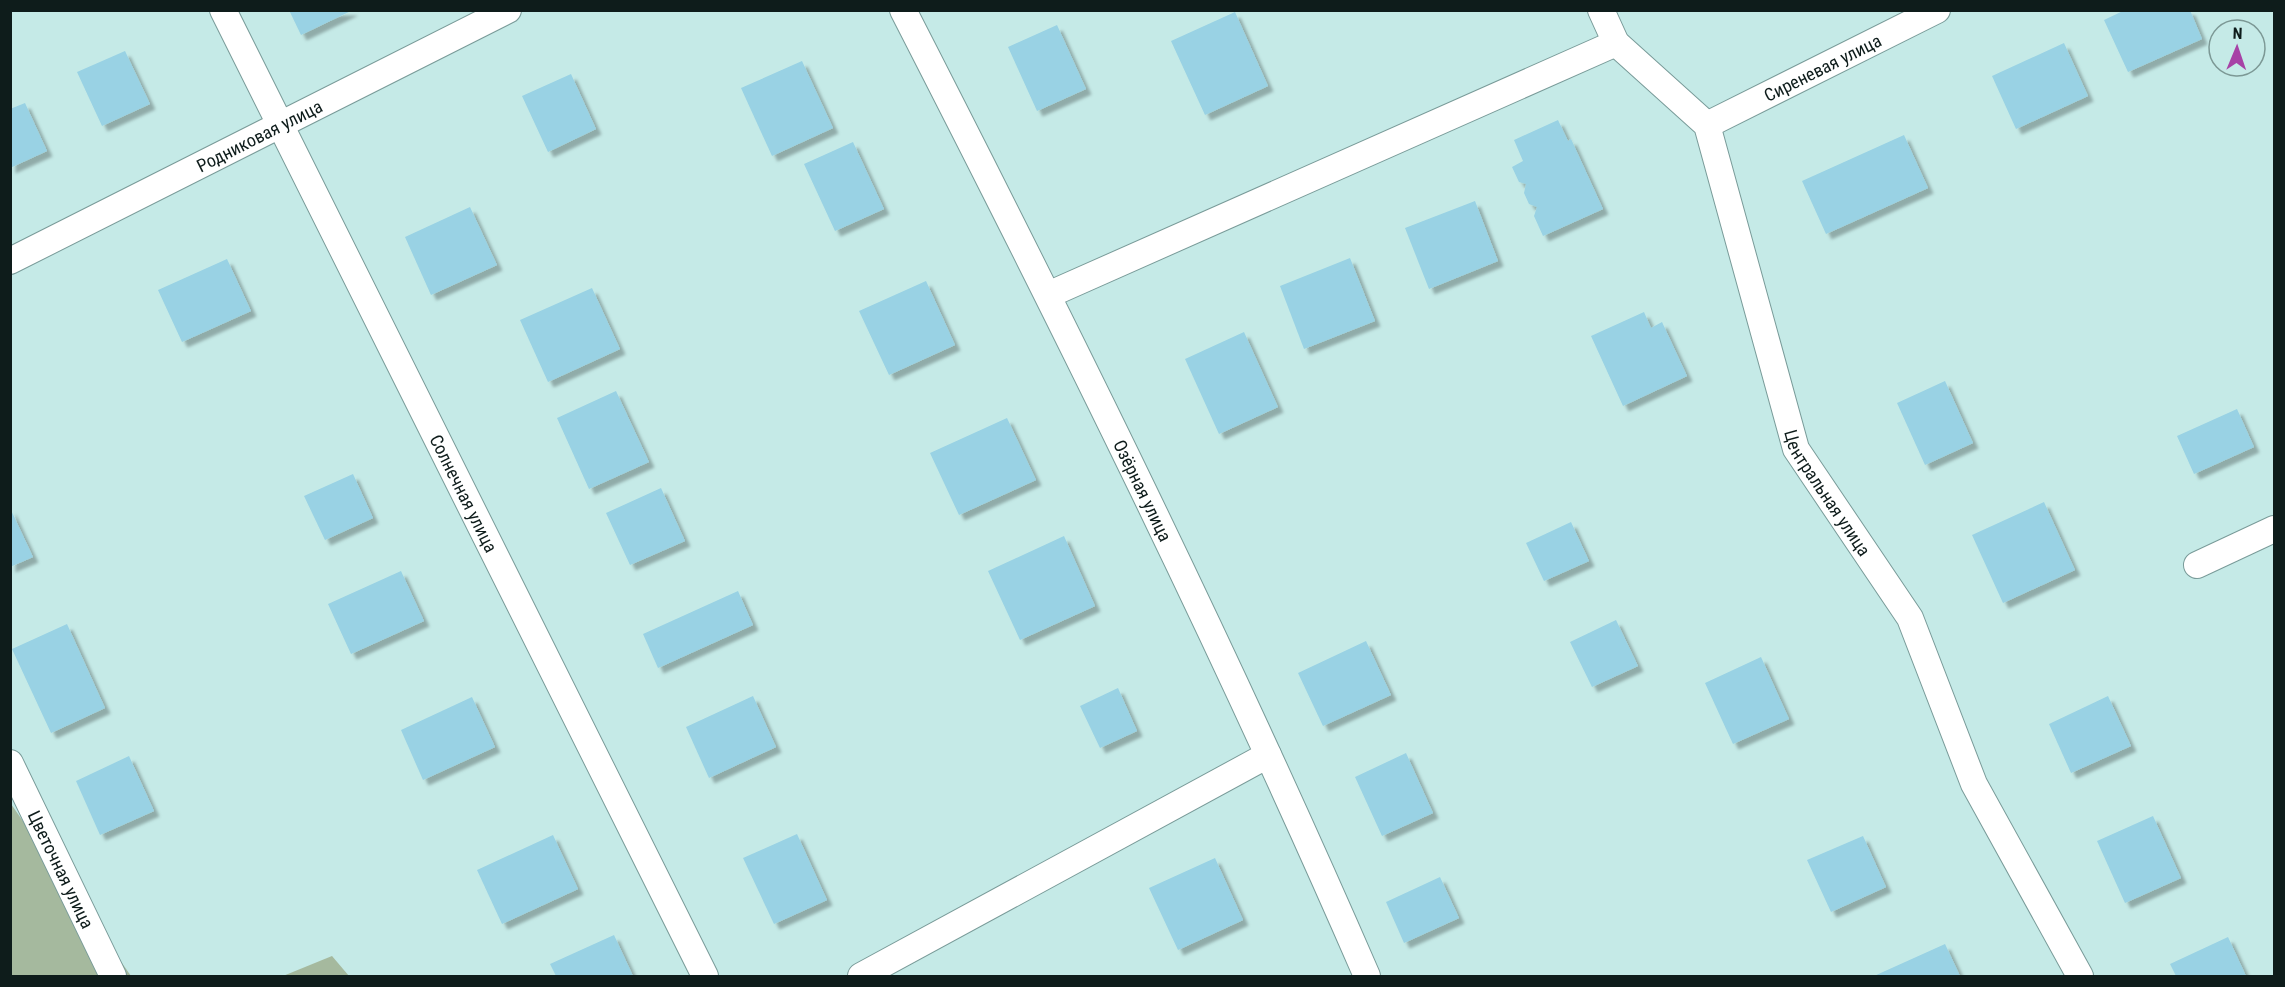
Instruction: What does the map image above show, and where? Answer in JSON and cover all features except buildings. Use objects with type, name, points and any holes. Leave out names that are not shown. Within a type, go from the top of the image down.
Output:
[{"type":"street","name":"Солнечная улица","points":[[222,10],[705,976]]},
{"type":"street","name":"Родниковая улица","points":[[10,261],[508,10]]},
{"type":"street","name":"Озёрная улица","points":[[903,10],[1048,295],[1295,810],[1367,976]]},
{"type":"street","points":[[1600,10],[1616,43],[1707,125]]},
{"type":"street","name":"Сиреневая улица","points":[[1707,125],[1937,10]]},
{"type":"street","points":[[1048,295],[1616,43]]},
{"type":"street","name":"Центральная улица","points":[[1707,125],[1796,449],[1910,618],[1974,784],[2080,976]]},
{"type":"street","points":[[2197,565],[2274,529]]},
{"type":"street","points":[[861,976],[1268,756]]},
{"type":"street","name":"Цветочная улица","points":[[10,763],[113,976]]},
{"type":"green space","points":[[11,804],[131,976],[11,976]]},
{"type":"green space","points":[[332,956],[349,976],[283,976]]}]
